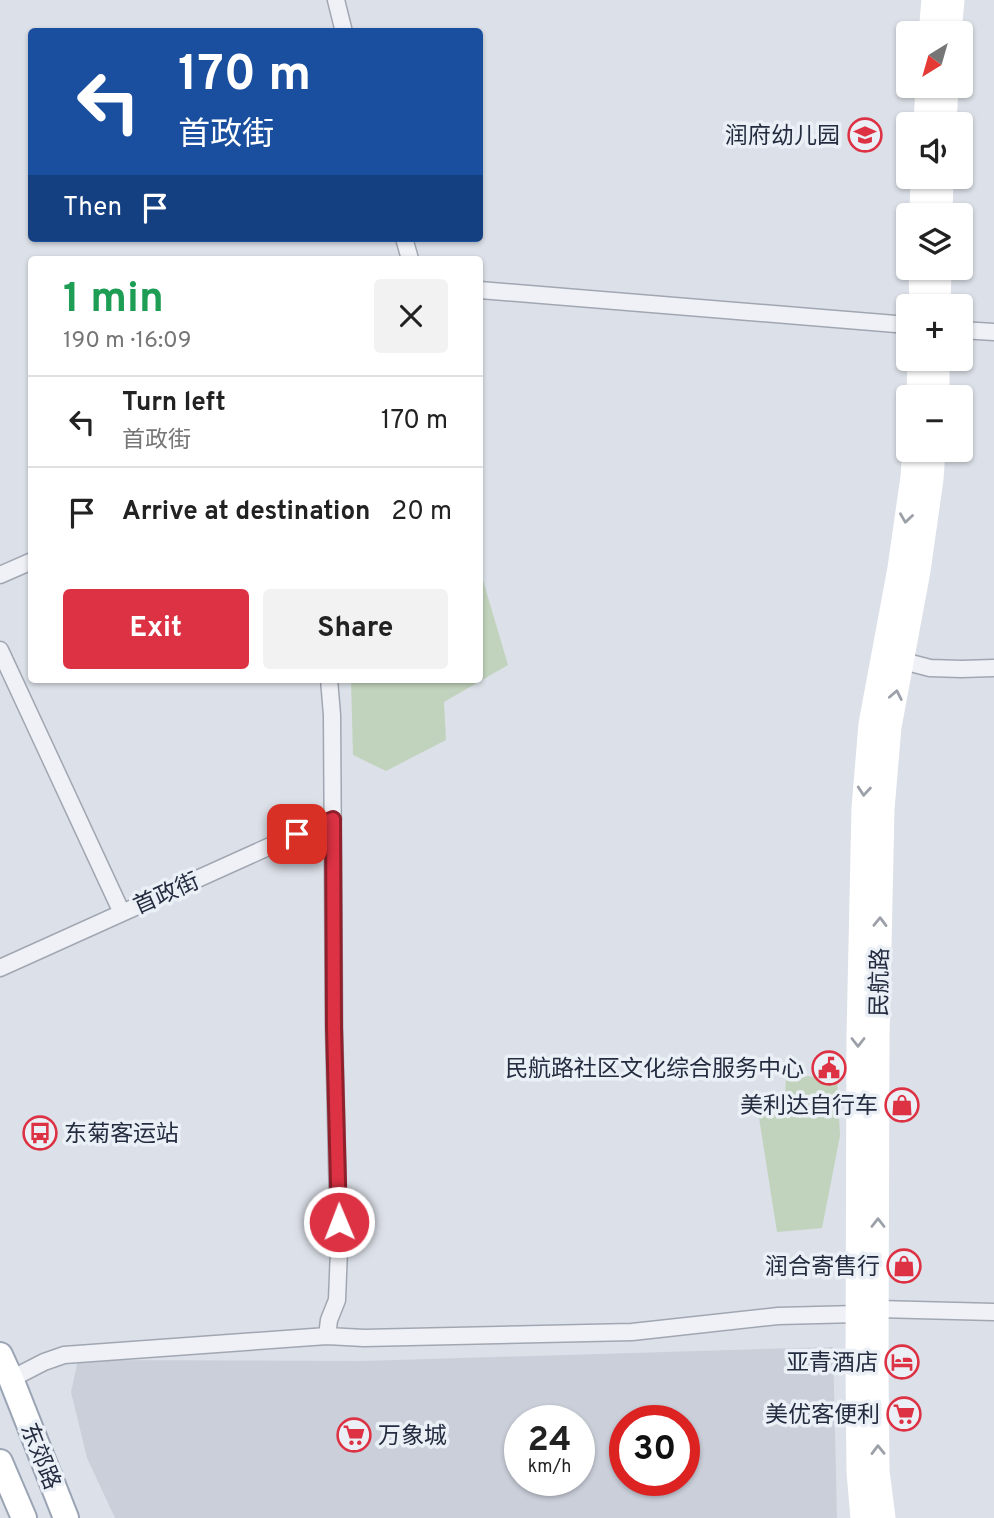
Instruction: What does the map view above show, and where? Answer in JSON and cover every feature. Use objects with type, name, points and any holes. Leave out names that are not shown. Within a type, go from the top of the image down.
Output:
[{"type":"main road","points":[[931,21],[933,0]]},
{"type":"main road","points":[[951,21],[953,0]]},
{"type":"main road","name":"民航路","points":[[884,1518],[878,1471],[868,1312],[858,1036],[863,808],[870,724],[899,568],[913,462]]},
{"type":"main road","name":"民航路","points":[[862,1518],[858,1472],[868,1312],[883,809],[890,727],[919,571],[933,462]]},
{"type":"main road","name":"东郊路","points":[[0,1355],[66,1518]]},
{"type":"main road","name":"东郊路","points":[[0,1462],[24,1518]]},
{"type":"street","points":[[336,0],[343,28]]},
{"type":"street","points":[[483,290],[896,324]]},
{"type":"street","points":[[973,331],[994,332]]},
{"type":"street","points":[[0,575],[28,563]]},
{"type":"street","points":[[0,650],[122,913]]},
{"type":"street","points":[[903,661],[930,668],[994,668]]},
{"type":"street","points":[[327,1336],[337,1300],[339,1249],[332,715],[329,683]]},
{"type":"street","name":"首政街","points":[[0,968],[333,819]]},
{"type":"street","points":[[11,1380],[44,1362],[64,1355],[327,1336],[364,1338],[632,1332],[778,1315],[994,1312]]},
{"type":"shaded area","name":"万象城","points":[[833,1347],[837,1518],[115,1518],[87,1458],[71,1392],[78,1360],[363,1361]]},
{"type":"green space","points":[[483,580],[508,665],[483,679]]},
{"type":"green space","points":[[351,683],[477,683],[444,702],[446,740],[386,771],[353,755]]},
{"type":"green space","points":[[786,1075],[837,1078],[840,1136],[822,1228],[777,1232],[757,1105],[785,1104]]},
{"type":"place","name":"润府幼儿园","points":[[865,135]]},
{"type":"place","name":"民航路社区文化综合服务中心","points":[[829,1068]]},
{"type":"place","name":"美利达自行车","points":[[902,1105]]},
{"type":"place","name":"东菊客运站","points":[[40,1133]]},
{"type":"place","name":"润合寄售行","points":[[904,1266]]},
{"type":"place","name":"亚青酒店","points":[[902,1362]]},
{"type":"place","name":"美优客便利","points":[[904,1414]]},
{"type":"place","name":"万象城","points":[[354,1435]]},
{"type":"route","points":[[297,834],[333,819],[339,1222]]}]
